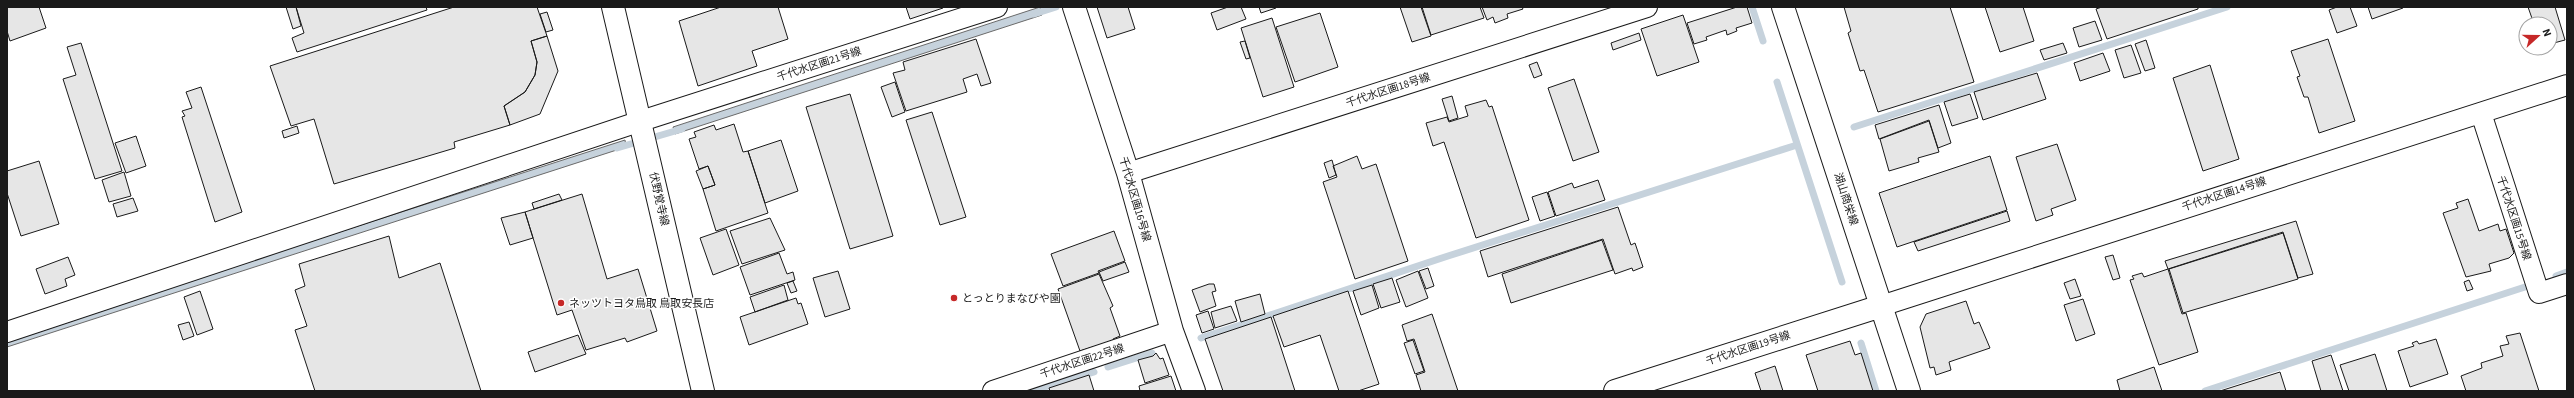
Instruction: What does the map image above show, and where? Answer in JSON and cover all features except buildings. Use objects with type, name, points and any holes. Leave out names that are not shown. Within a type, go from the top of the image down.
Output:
[{"type":"street","name":"伏野覚寺線","points":[[613,7],[641,121],[703,391]]},
{"type":"street","name":"千代水区画21号線","points":[[7,332],[641,121],[997,7]]},
{"type":"street","name":"千代水区画16号線","points":[[1074,7],[1128,173],[1172,331],[1194,391]]},
{"type":"street","name":"千代水区画18号線","points":[[1128,173],[1647,7]]},
{"type":"street","name":"湖山商栄線","points":[[1783,7],[1909,391]]},
{"type":"street","name":"千代水区画14号線","points":[[1881,306],[2567,85]]},
{"type":"street","name":"千代水区画15号線","points":[[2481,113],[2539,294],[2567,284]]},
{"type":"street","name":"千代水区画19号線","points":[[1614,391],[1881,306]]},
{"type":"street","name":"千代水区画22号線","points":[[993,391],[1172,331]]},
{"type":"shaded area","points":[[1040,7],[1042,15],[675,134],[673,127]]},
{"type":"shaded area","points":[[625,140],[626,147],[7,347],[7,339]]},
{"type":"waterway","points":[[1034,14],[1056,7]]},
{"type":"waterway","points":[[1752,7],[1763,41]]},
{"type":"waterway","points":[[1854,127],[2227,7]]},
{"type":"waterway","points":[[1777,82],[1842,282]]},
{"type":"waterway","points":[[617,148],[682,129]]},
{"type":"waterway","points":[[1201,338],[1448,256],[1797,145]]},
{"type":"waterway","points":[[2556,276],[2567,272]]},
{"type":"waterway","points":[[2205,391],[2525,287]]},
{"type":"waterway","points":[[1861,343],[1876,391]]},
{"type":"waterway","points":[[1108,367],[1152,353]]},
{"type":"waterway","points":[[1032,391],[1094,372]]},
{"type":"place","name":"とっとりまなびや園","points":[[954,298]]},
{"type":"place","name":"ネッツトヨタ鳥取 鳥取安長店","points":[[561,303]]}]
